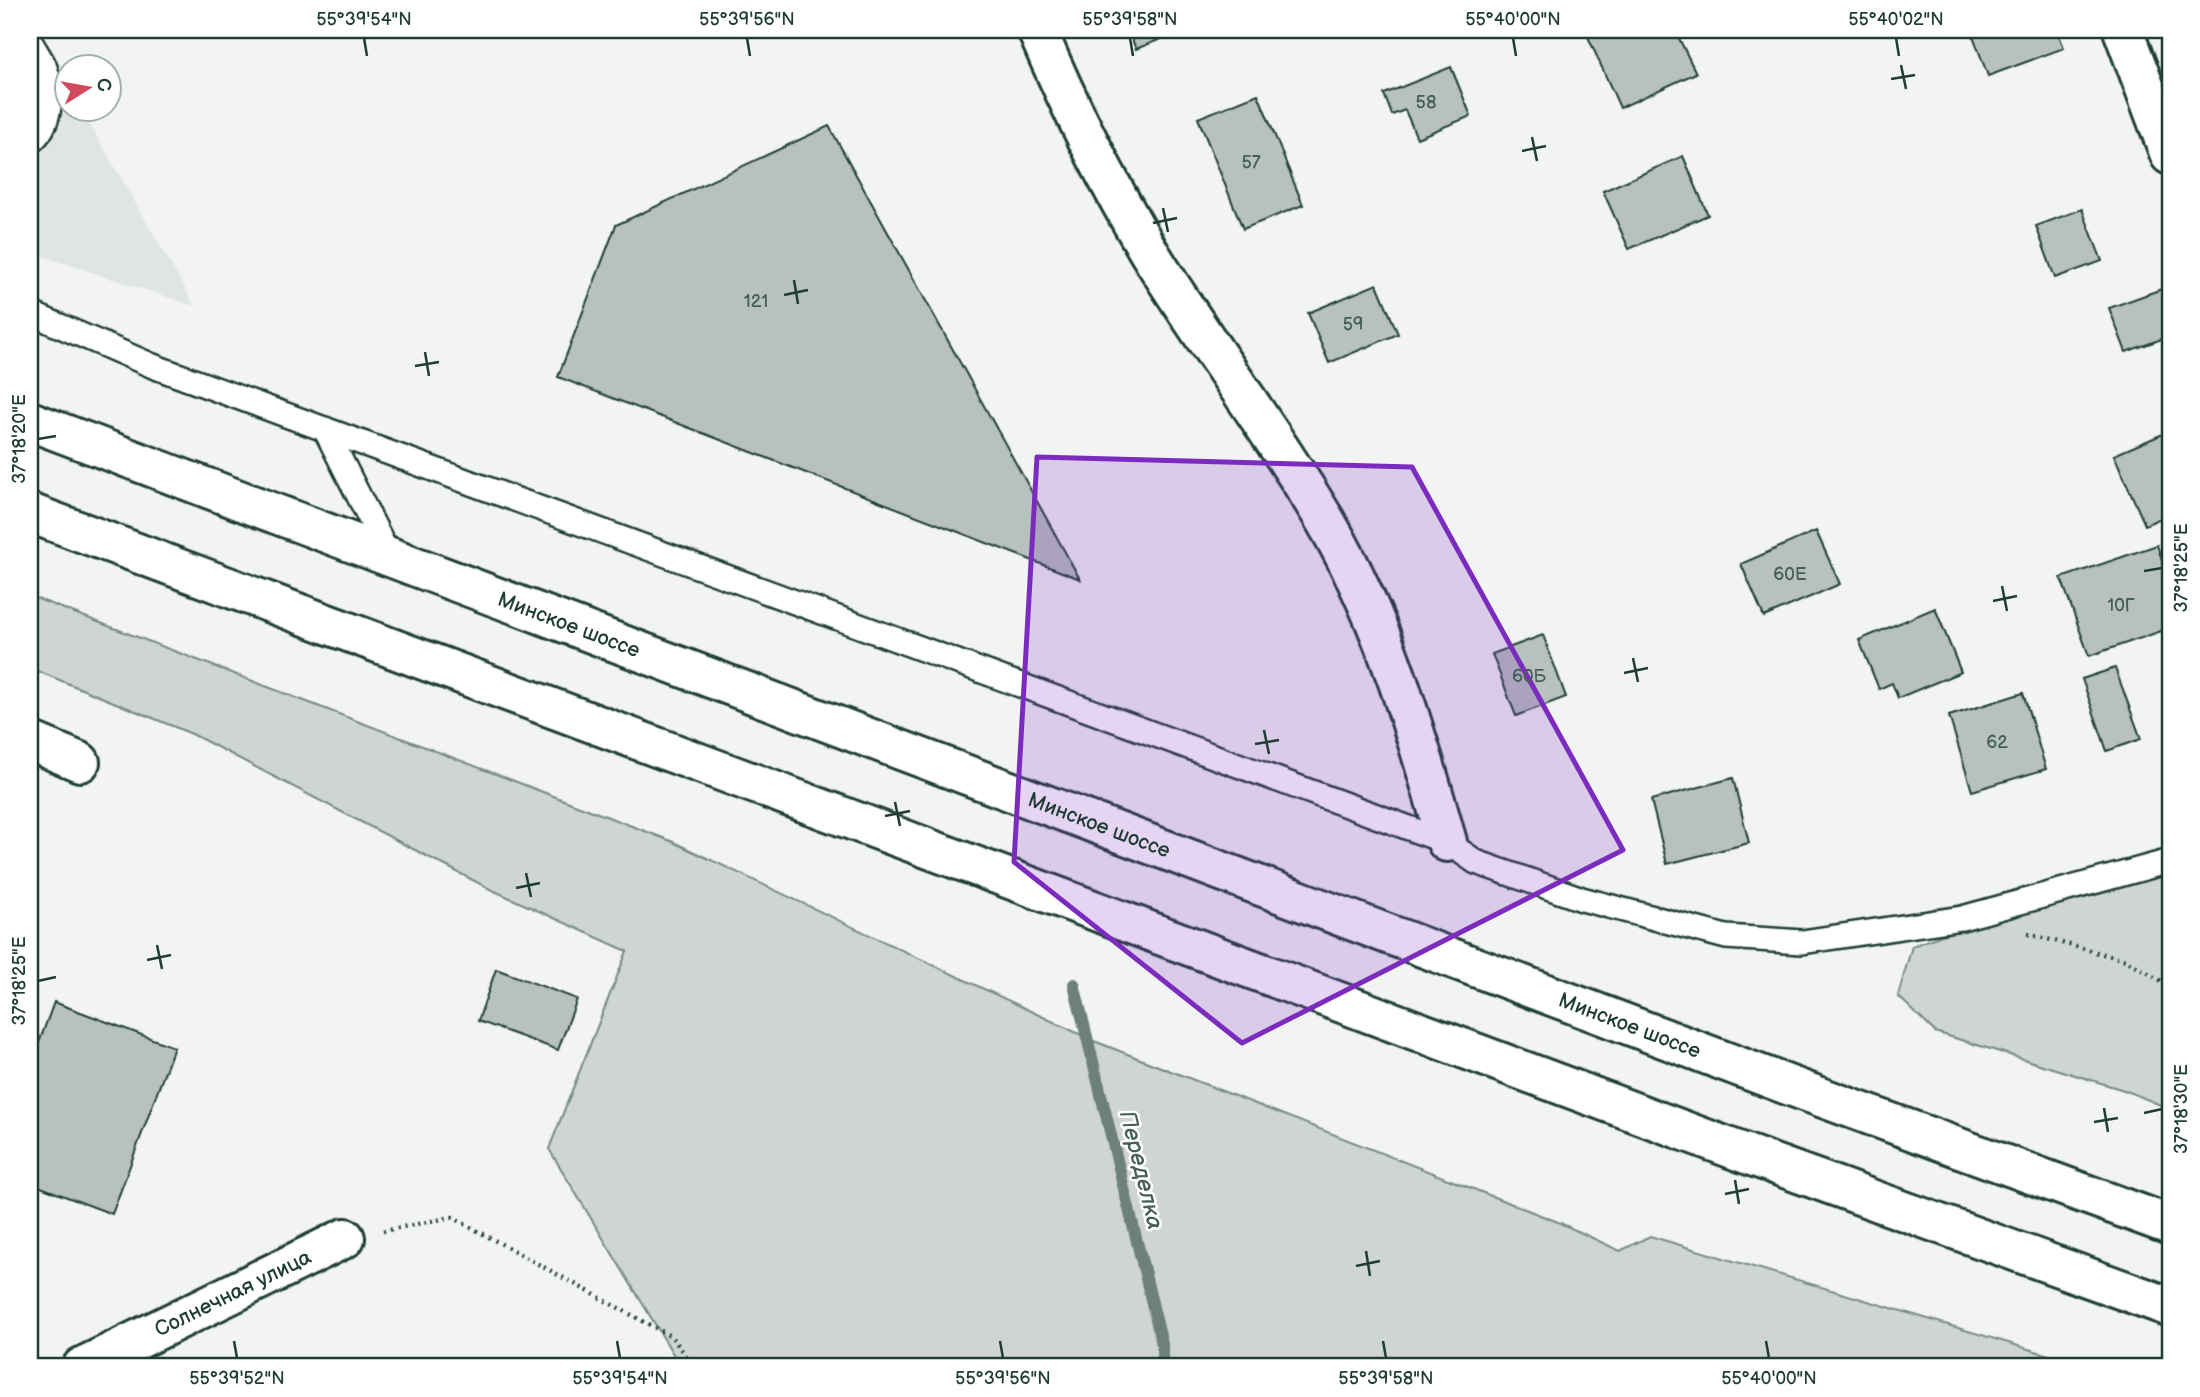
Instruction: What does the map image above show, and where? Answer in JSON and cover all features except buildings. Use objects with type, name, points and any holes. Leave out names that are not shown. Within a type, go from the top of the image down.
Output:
[{"type":"main road","points":[[1037,30],[1091,146],[1149,251],[1327,523],[1374,617],[1418,740],[1447,842]]},
{"type":"main road","points":[[2123,30],[2170,155]]},
{"type":"main road","name":"Минское шоссе","points":[[30,421],[1784,1084],[2170,1225]]},
{"type":"main road","points":[[30,513],[1736,1150],[2170,1307]]},
{"type":"main road","points":[[30,741],[80,762]]},
{"type":"main road","name":"Солнечная улица","points":[[82,1367],[345,1238]]},
{"type":"lane","points":[[30,41],[44,66],[49,109],[44,124],[30,142]]},
{"type":"lane","points":[[30,313],[153,366],[1447,842],[1476,862],[1582,899],[1726,937],[1802,942],[1962,918],[2170,861]]},
{"type":"lane","points":[[325,429],[390,558]]},
{"type":"path","points":[[2020,933],[2126,960],[2170,986]]},
{"type":"path","points":[[345,1238],[452,1217],[672,1337],[694,1367]]},
{"type":"highlighted area","points":[[1037,457],[1412,467],[1623,850],[1242,1043],[1014,862]]},
{"type":"shaded area","points":[[30,30],[35,30],[52,60],[52,122],[89,122],[195,306],[30,252]]},
{"type":"shaded area","points":[[30,596],[671,841],[1094,1041],[1558,1222],[1620,1251],[1650,1236],[2089,1367],[681,1367],[549,1149],[627,951],[488,888],[192,734],[30,668]]},
{"type":"shaded area","points":[[2170,868],[2170,1109],[2127,1091],[1935,1032],[1898,996],[1912,946],[2049,896]]},
{"type":"waterway","name":"Переделка","points":[[1074,984],[1162,1344],[1162,1367]]}]
